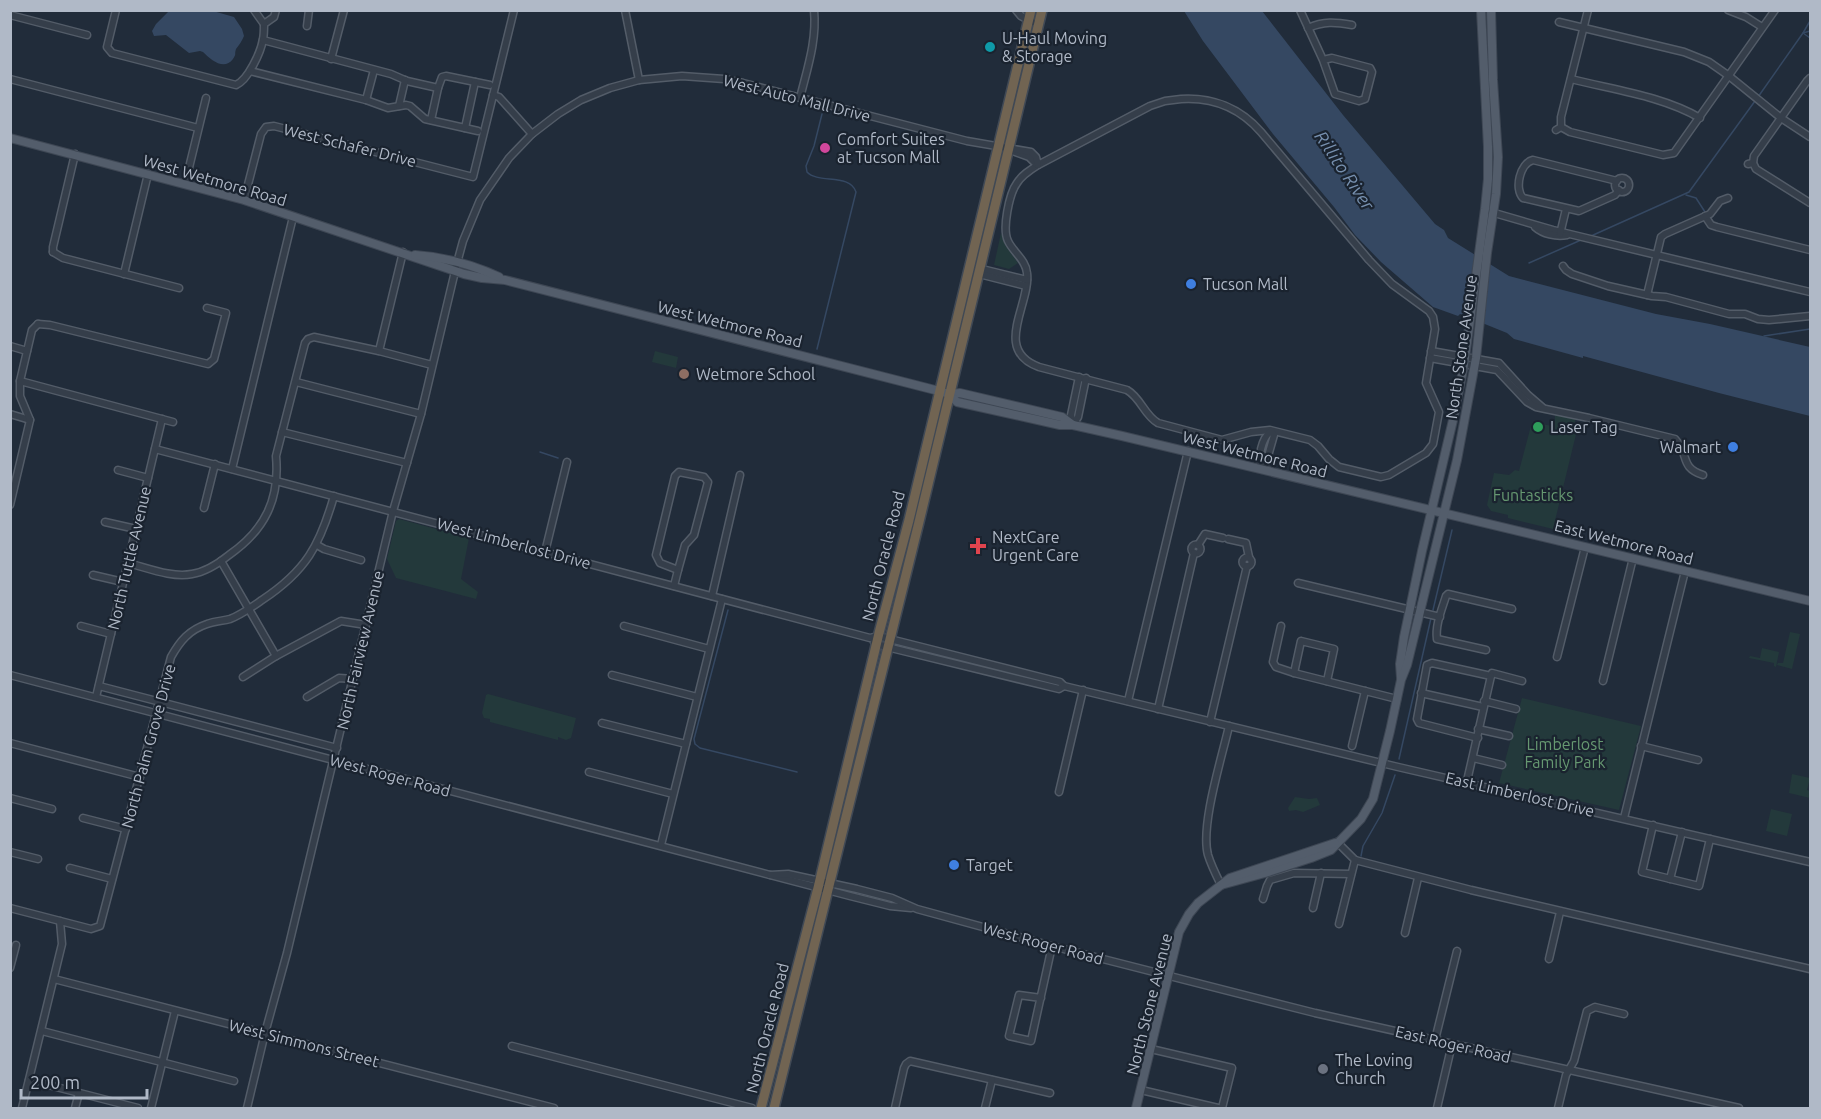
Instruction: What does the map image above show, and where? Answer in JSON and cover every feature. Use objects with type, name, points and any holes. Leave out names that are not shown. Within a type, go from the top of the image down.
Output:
[{"type":"highway","name":"North Oracle Road","points":[[1031,10],[1033,22]]},
{"type":"highway","name":"North Oracle Road","points":[[774,1108],[905,579],[915,515],[925,474],[923,460],[939,391],[1003,148],[1033,22],[1041,10]]},
{"type":"highway","name":"North Oracle Road","points":[[761,1108],[819,884],[875,640],[914,521],[949,394],[978,274],[1003,148]]},
{"type":"highway","points":[[858,720],[855,757],[859,762]]},
{"type":"highway","points":[[848,760],[853,765],[848,788],[850,801]]},
{"type":"highway","points":[[787,1009],[798,1012]]},
{"type":"main road","name":"North Stone Avenue","points":[[1136,1108],[1179,932],[1189,914],[1205,896],[1221,885],[1331,850],[1360,819],[1373,799],[1459,450],[1475,362],[1488,179],[1481,10]]},
{"type":"main road","name":"North Stone Avenue","points":[[1401,680],[1400,664],[1410,610],[1431,510],[1454,420],[1483,251],[1493,213],[1498,157],[1491,10]]},
{"type":"main road","name":"West Wetmore Road","points":[[10,138],[244,200],[407,254],[427,263],[484,271],[505,280],[939,391],[949,394],[957,402],[1060,425],[1073,425],[1431,510]]},
{"type":"main road","name":"East Wetmore Road","points":[[1431,510],[1810,601]]},
{"type":"street","points":[[116,10],[107,47],[112,52],[236,85],[243,82],[263,40],[264,24],[254,10]]},
{"type":"street","points":[[264,24],[274,17],[276,10]]},
{"type":"street","points":[[307,26],[309,10]]},
{"type":"street","points":[[331,59],[344,10]]},
{"type":"street","points":[[514,10],[493,95],[499,97],[532,134]]},
{"type":"street","points":[[625,10],[639,80]]},
{"type":"street","points":[[800,98],[813,47],[816,27],[814,10]]},
{"type":"street","points":[[1016,10],[1033,22]]},
{"type":"street","points":[[1300,10],[1323,60],[1335,94],[1359,101],[1365,99],[1372,72],[1368,67],[1336,59],[1323,60]]},
{"type":"street","points":[[1588,10],[1559,128],[1671,155],[1677,151],[1774,10]]},
{"type":"street","points":[[1728,10],[1762,27]]},
{"type":"street","points":[[10,15],[87,35]]},
{"type":"street","points":[[1308,28],[1330,21],[1352,25]]},
{"type":"street","points":[[1560,22],[1684,52],[1709,62],[1730,76],[1781,118],[1810,137]]},
{"type":"street","points":[[263,40],[438,88]]},
{"type":"street","points":[[250,70],[366,100],[388,108],[410,106],[422,117],[478,131]]},
{"type":"street","points":[[366,100],[374,70]]},
{"type":"street","name":"West Auto Mall Drive","points":[[456,267],[463,241],[480,200],[509,158],[532,134],[581,100],[610,88],[639,80],[682,76],[724,79],[967,141],[1031,152],[1036,157],[1038,165]]},
{"type":"street","points":[[431,120],[442,77],[490,85]]},
{"type":"street","points":[[10,79],[198,128]]},
{"type":"street","points":[[1571,79],[1682,107],[1700,118]]},
{"type":"street","points":[[399,106],[405,80]]},
{"type":"street","points":[[1809,80],[1754,156],[1751,164],[1810,203]]},
{"type":"street","points":[[465,128],[475,82]]},
{"type":"street","name":"West Schafer Drive","points":[[244,200],[264,124],[473,177],[493,95]]},
{"type":"street","points":[[185,184],[206,98]]},
{"type":"street","points":[[1181,99],[1202,99],[1228,107],[1244,116],[1257,126],[1369,261],[1430,313],[1435,324],[1426,383],[1439,415],[1433,444],[1426,453],[1389,475],[1378,476],[1339,467],[1313,442],[1271,430],[1251,432],[1222,440],[1163,425],[1151,419],[1135,395],[1122,387],[1035,366],[1026,359],[1017,344],[1015,333],[1026,283],[1026,268],[1007,239],[1005,225],[1015,186],[1024,174],[1038,165],[1160,103],[1181,99]]},
{"type":"street","points":[[75,154],[51,254],[179,288]]},
{"type":"street","points":[[1533,159],[1617,181],[1624,178],[1628,180],[1626,190],[1619,190],[1615,195],[1579,211],[1523,198],[1518,189],[1524,165],[1533,159]]},
{"type":"street","points":[[124,274],[148,174]]},
{"type":"street","points":[[1617,181],[1616,186],[1619,190]]},
{"type":"street","points":[[1647,295],[1661,237],[1710,214],[1720,201],[1728,198]]},
{"type":"street","points":[[1485,209],[1532,224],[1540,232],[1573,235],[1810,292]]},
{"type":"street","points":[[1560,234],[1566,209]]},
{"type":"street","points":[[1705,216],[1711,225],[1717,227],[1810,250]]},
{"type":"street","points":[[232,469],[293,217]]},
{"type":"street","points":[[379,351],[407,254]]},
{"type":"street","points":[[1563,266],[1566,270],[1608,286],[1666,297],[1729,314],[1745,314],[1764,320],[1810,316]]},
{"type":"street","name":"North Fairview Avenue","points":[[247,1108],[334,761],[393,511],[421,414],[456,267]]},
{"type":"street","points":[[978,274],[986,270],[1026,283]]},
{"type":"street","points":[[10,505],[30,420],[20,396],[20,381],[33,328],[37,322],[210,364],[214,359],[226,313],[207,308]]},
{"type":"street","points":[[128,563],[179,575],[194,574],[221,561],[251,538],[270,510],[276,480],[276,456],[305,343],[308,339],[314,337],[432,365]]},
{"type":"street","points":[[10,346],[27,351]]},
{"type":"street","points":[[1431,355],[1466,356],[1497,370],[1527,402],[1536,407],[1676,439],[1692,472],[1703,475]]},
{"type":"street","points":[[1431,355],[1464,365],[1475,362]]},
{"type":"street","points":[[1073,425],[1078,417],[1083,378]]},
{"type":"street","points":[[20,381],[173,422]]},
{"type":"street","points":[[296,382],[421,414]]},
{"type":"street","points":[[10,414],[30,420]]},
{"type":"street","name":"North Tuttle Avenue","points":[[96,697],[162,419]]},
{"type":"street","points":[[1261,469],[1266,463],[1274,435],[1271,430]]},
{"type":"street","points":[[282,432],[407,463]]},
{"type":"street","name":"West Limberlost Drive","points":[[155,449],[875,640],[1037,676],[1060,682],[1064,686],[1229,726]]},
{"type":"street","points":[[1128,701],[1188,452]]},
{"type":"street","points":[[545,552],[567,462]]},
{"type":"street","points":[[204,508],[215,464]]},
{"type":"street","points":[[118,470],[148,478]]},
{"type":"street","points":[[674,586],[685,545],[694,536],[708,482],[704,477],[679,472],[675,476],[656,555],[660,563],[678,570]]},
{"type":"street","points":[[712,596],[740,475]]},
{"type":"street","points":[[180,630],[186,635],[207,624],[230,619],[280,588],[317,546],[334,496]]},
{"type":"street","points":[[105,522],[136,529]]},
{"type":"street","points":[[1158,709],[1194,554],[1191,547],[1198,545],[1205,534],[1246,543],[1249,557],[1243,560],[1244,565],[1247,566],[1210,722]]},
{"type":"street","points":[[317,546],[361,560]]},
{"type":"street","points":[[1557,657],[1585,547]]},
{"type":"street","points":[[1603,681],[1633,558]]},
{"type":"street","points":[[221,561],[276,656]]},
{"type":"street","points":[[1624,818],[1685,571]]},
{"type":"street","points":[[93,575],[123,582]]},
{"type":"street","points":[[1298,583],[1440,617]]},
{"type":"street","points":[[1486,650],[1437,639],[1446,596],[1448,594],[1512,609]]},
{"type":"street","points":[[661,845],[722,599]]},
{"type":"street","points":[[243,677],[276,656],[341,621],[366,625]]},
{"type":"street","points":[[81,626],[111,634]]},
{"type":"street","points":[[624,626],[709,649]]},
{"type":"street","points":[[1281,626],[1273,662],[1276,667],[1397,699]]},
{"type":"street","name":"North Palm Grove Drive","points":[[60,921],[91,929],[98,929],[102,922],[171,657],[178,643],[186,635]]},
{"type":"street","points":[[1294,673],[1301,641],[1334,649],[1327,681]]},
{"type":"street","name":"West Limberlost Drive","points":[[888,643],[977,670],[1059,689],[1064,686]]},
{"type":"street","points":[[1478,738],[1419,723],[1417,719],[1427,665],[1432,663],[1491,676],[1492,673],[1522,681]]},
{"type":"street","points":[[977,670],[985,664]]},
{"type":"street","name":"West Roger Road","points":[[10,675],[770,875],[788,874],[890,906],[917,909],[1168,975]]},
{"type":"street","points":[[612,675],[697,697]]},
{"type":"street","points":[[1029,682],[1037,676]]},
{"type":"street","points":[[1467,782],[1491,676]]},
{"type":"street","points":[[307,697],[339,678],[353,679]]},
{"type":"street","name":"West Roger Road","points":[[99,686],[337,748]]},
{"type":"street","points":[[1059,792],[1083,690]]},
{"type":"street","points":[[1352,746],[1365,691]]},
{"type":"street","points":[[1421,693],[1516,709]]},
{"type":"street","points":[[602,723],[686,744]]},
{"type":"street","points":[[1221,885],[1207,853],[1206,833],[1208,813],[1229,726]]},
{"type":"street","name":"East Limberlost Drive","points":[[1229,726],[1810,862]]},
{"type":"street","points":[[1478,729],[1509,736]]},
{"type":"street","points":[[10,743],[140,777]]},
{"type":"street","points":[[1641,746],[1698,760]]},
{"type":"street","points":[[1473,758],[1502,765]]},
{"type":"street","points":[[589,772],[673,794]]},
{"type":"street","points":[[10,798],[52,808]]},
{"type":"street","points":[[83,818],[126,829]]},
{"type":"street","points":[[1653,825],[1642,872],[1699,886],[1710,838]]},
{"type":"street","points":[[1670,879],[1682,832]]},
{"type":"street","points":[[1337,842],[1354,860],[1418,878],[1810,969]]},
{"type":"street","points":[[10,852],[38,860]]},
{"type":"street","points":[[1339,924],[1354,860]]},
{"type":"street","points":[[70,868],[112,879]]},
{"type":"street","points":[[1263,899],[1270,880],[1294,873],[1351,874]]},
{"type":"street","points":[[1313,908],[1321,873]]},
{"type":"street","points":[[1405,933],[1418,878]]},
{"type":"street","points":[[10,908],[60,921],[62,944],[22,1108]]},
{"type":"street","points":[[1549,959],[1560,912]]},
{"type":"street","points":[[10,968],[16,945]]},
{"type":"street","points":[[1041,998],[1019,994],[1009,1036],[1031,1041],[1041,998],[1052,946]]},
{"type":"street","points":[[1435,1040],[1457,951]]},
{"type":"street","name":"East Roger Road","points":[[1168,975],[1314,1012],[1739,1108]]},
{"type":"street","name":"West Simmons Street","points":[[54,979],[554,1108]]},
{"type":"street","points":[[1558,1108],[1587,1011],[1595,1007],[1624,1014]]},
{"type":"street","points":[[151,1108],[175,1011]]},
{"type":"street","points":[[42,1031],[234,1081]]},
{"type":"street","points":[[1437,1108],[1452,1044]]},
{"type":"street","points":[[512,1046],[752,1108]]},
{"type":"street","points":[[1141,1090],[1220,1108],[1232,1068],[1151,1048]]},
{"type":"street","points":[[895,1108],[907,1060],[1050,1093]]},
{"type":"street","points":[[29,1080],[138,1108]]},
{"type":"street","points":[[985,1108],[992,1080]]},
{"type":"street","points":[[75,1108],[79,1093]]},
{"type":"green space","points":[[1001,233],[1005,245],[1018,263],[1009,269],[994,265]]},
{"type":"green space","points":[[655,351],[678,357],[676,368],[652,362]]},
{"type":"green space","name":"Funtasticks","points":[[1555,413],[1576,418],[1574,425],[1578,426],[1553,529],[1508,518],[1508,515],[1491,511],[1487,505],[1494,473],[1509,475],[1515,470],[1519,471],[1532,422],[1552,426]]},
{"type":"green space","points":[[399,519],[469,538],[461,579],[478,592],[476,599],[396,578],[387,559],[396,521]]},
{"type":"green space","points":[[1790,632],[1800,634],[1792,669],[1777,665],[1783,663]]},
{"type":"green space","points":[[1762,648],[1779,652],[1776,667],[1774,663],[1749,658],[1750,656],[1760,658]]},
{"type":"green space","points":[[488,694],[576,718],[571,738],[566,740],[558,737],[558,740],[490,722],[490,719],[484,718],[482,713]]},
{"type":"green space","name":"Limberlost Family Park","points":[[1522,698],[1641,726],[1619,810],[1499,783]]},
{"type":"green space","points":[[1792,774],[1810,778],[1807,790],[1810,791],[1810,798],[1789,793]]},
{"type":"green space","points":[[1295,797],[1317,798],[1320,805],[1303,812],[1289,811],[1288,808]]},
{"type":"green space","points":[[1771,809],[1792,814],[1787,836],[1766,831]]},
{"type":"water","points":[[169,11],[213,11],[234,17],[244,36],[233,59],[226,64],[218,63],[203,52],[189,53],[166,35],[154,36],[152,31],[156,24]]},
{"type":"water","name":"Rillito River","points":[[1184,11],[1262,11],[1343,115],[1435,224],[1444,230],[1448,238],[1509,276],[1656,314],[1810,347],[1810,416],[1514,339],[1507,333],[1460,314],[1458,316],[1433,307],[1381,262],[1355,235],[1273,134],[1203,41]]},
{"type":"waterway","points":[[1810,21],[1803,33],[1810,38]]},
{"type":"waterway","points":[[1758,97],[1803,33],[1810,31]]},
{"type":"waterway","points":[[1591,236],[1689,192],[1755,101]]},
{"type":"waterway","points":[[817,349],[856,192],[853,186],[841,180],[818,178],[807,172],[806,166],[822,114]]},
{"type":"waterway","points":[[1686,195],[1696,198],[1705,212]]},
{"type":"waterway","points":[[1529,263],[1581,240]]},
{"type":"waterway","points":[[1764,336],[1810,329]]},
{"type":"waterway","points":[[540,452],[558,458]]},
{"type":"waterway","points":[[1433,610],[1452,530]]},
{"type":"waterway","points":[[728,610],[694,739],[695,744],[700,748],[797,772]]},
{"type":"waterway","points":[[1399,759],[1431,618]]},
{"type":"waterway","points":[[1361,856],[1363,846],[1382,813],[1395,775]]},
{"type":"place","name":"U-Haul Moving & Storage","points":[[990,47]]},
{"type":"place","name":"Comfort Suites at Tucson Mall","points":[[825,148]]},
{"type":"place","name":"Tucson Mall","points":[[1191,284]]},
{"type":"place","name":"Wetmore School","points":[[684,374]]},
{"type":"place","name":"Laser Tag","points":[[1538,427]]},
{"type":"place","name":"Walmart","points":[[1733,447]]},
{"type":"place","name":"NextCare Urgent Care","points":[[978,546]]},
{"type":"place","name":"Target","points":[[954,865]]},
{"type":"place","name":"The Loving Church","points":[[1323,1069]]}]
